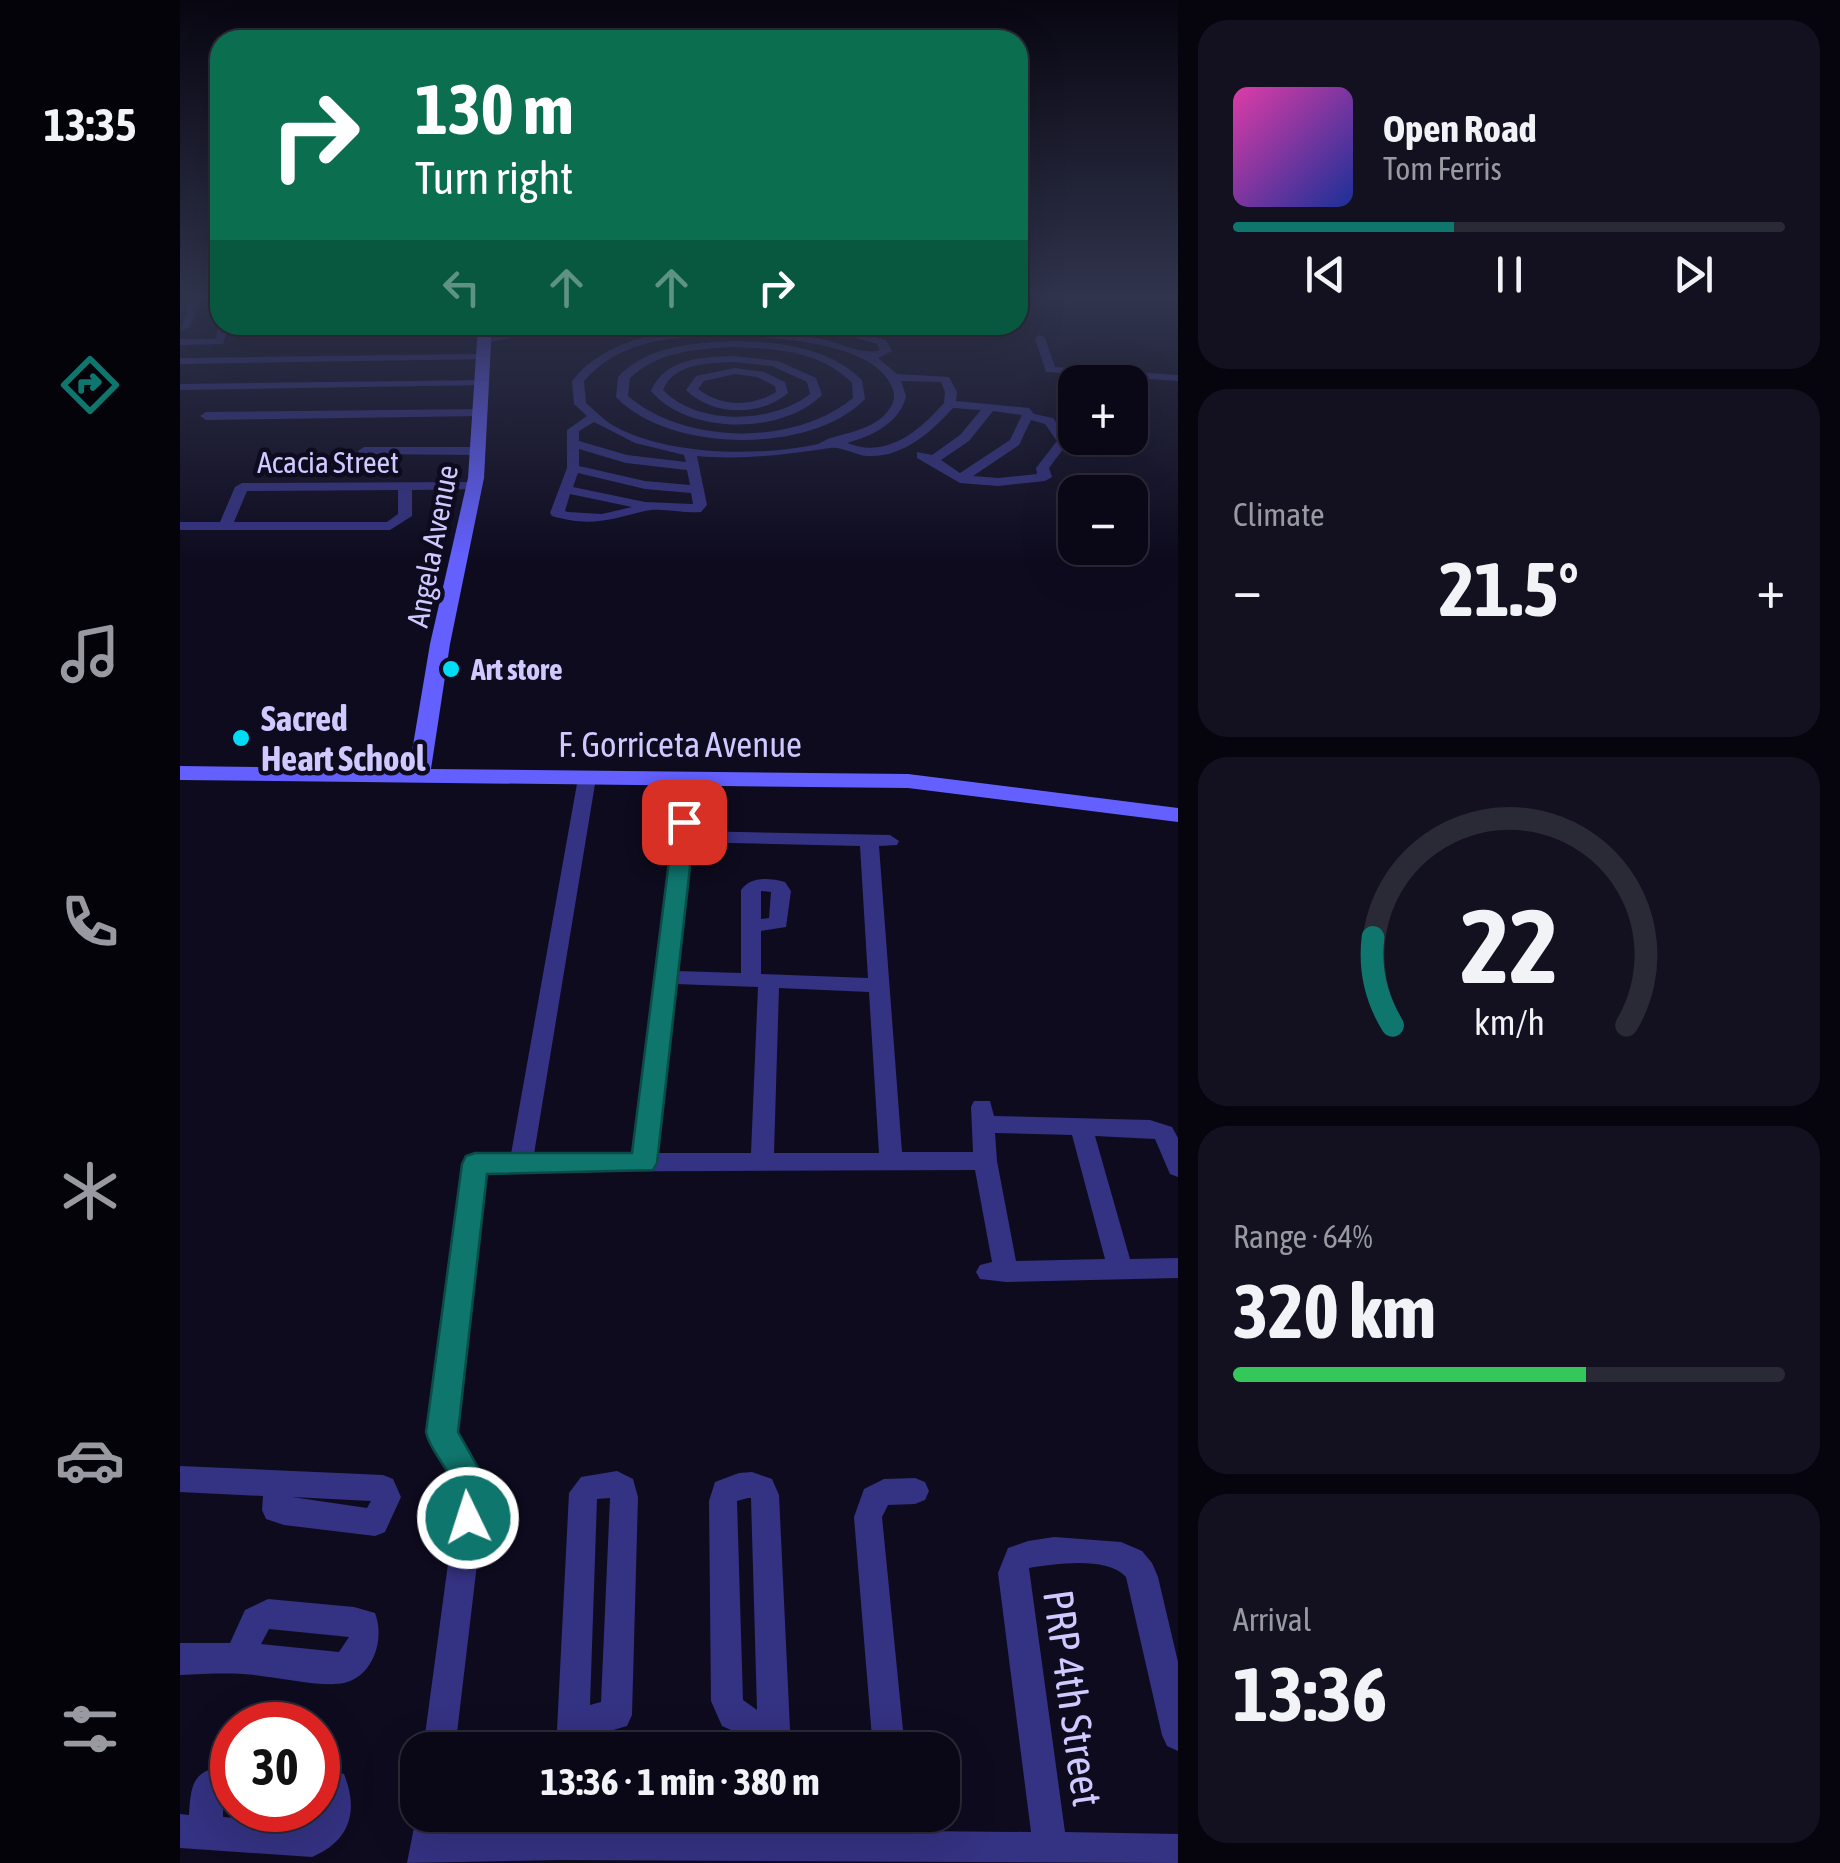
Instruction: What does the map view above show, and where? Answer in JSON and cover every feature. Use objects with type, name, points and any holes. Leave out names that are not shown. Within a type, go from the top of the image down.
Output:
[{"type":"main road","name":"Angela Avenue","points":[[419,776],[440,644],[474,486],[483,387]]},
{"type":"main road","name":"F. Gorriceta Avenue","points":[[180,773],[908,781],[1178,815]]},
{"type":"street","points":[[576,387],[580,404],[592,418],[636,439],[690,451],[769,453],[836,444],[870,430],[890,416],[900,399],[896,387]]},
{"type":"street","points":[[623,387],[622,397],[644,416],[687,429],[741,435],[809,428],[853,407],[858,387]]},
{"type":"street","points":[[658,387],[657,391],[674,407],[711,417],[742,419],[785,414],[810,402],[816,387]]},
{"type":"street","points":[[694,387],[692,390],[700,398],[718,404],[762,403],[782,393],[781,387]]},
{"type":"street","points":[[762,403],[863,455],[902,445],[950,404],[949,387]]},
{"type":"street","points":[[902,445],[960,479],[998,482],[1044,477],[1042,468],[1062,441],[1049,421],[1030,416],[1026,410],[950,404]]},
{"type":"street","points":[[932,460],[974,432],[989,407]]},
{"type":"street","points":[[206,416],[481,412]]},
{"type":"street","points":[[960,479],[1015,442],[1030,416]]},
{"type":"street","points":[[592,418],[573,430],[573,468],[556,512],[594,518],[634,512],[644,506]]},
{"type":"street","points":[[574,444],[626,459],[692,468]]},
{"type":"street","points":[[364,451],[478,451]]},
{"type":"street","points":[[565,489],[644,506],[696,509],[700,505],[690,451]]},
{"type":"street","points":[[573,468],[645,485],[698,490]]},
{"type":"street","name":"Acacia Street","points":[[226,527],[242,488],[474,486]]},
{"type":"street","points":[[180,526],[390,526],[405,516],[405,487]]},
{"type":"street","points":[[521,1162],[587,778]]},
{"type":"street","points":[[644,1163],[684,828],[879,841],[878,985],[891,1163]]},
{"type":"street","points":[[752,926],[760,980],[762,1163]]},
{"type":"street","points":[[666,976],[878,985]]},
{"type":"street","points":[[1178,1168],[1164,1134],[1150,1129],[984,1116],[985,1162],[998,1272],[1178,1268]]},
{"type":"street","points":[[1081,1126],[1120,1268]]},
{"type":"street","points":[[441,1732],[472,1488],[442,1432],[475,1164],[985,1162]]},
{"type":"street","points":[[180,1479],[279,1482]]},
{"type":"street","points":[[617,1484],[623,1488],[624,1497],[616,1715],[573,1737],[583,1493],[591,1486],[617,1484]]},
{"type":"street","points":[[735,1485],[754,1485],[766,1495],[774,1740],[739,1721],[730,1712],[727,1701],[723,1501],[725,1491],[735,1485]]},
{"type":"street","points":[[887,1732],[868,1517],[874,1498],[884,1492],[915,1491]]},
{"type":"street","name":"PRP 4th Street","points":[[1050,1848],[1013,1573],[1018,1558],[1034,1551],[1121,1556],[1135,1563],[1143,1577],[1178,1735]]},
{"type":"street","points":[[180,1659],[242,1658]]},
{"type":"street","points":[[210,1788],[193,1831],[312,1840],[326,1832]]},
{"type":"street","points":[[428,1842],[533,1832]]},
{"type":"street","points":[[897,1832],[1050,1848],[1178,1851]]},
{"type":"place","name":"Art store","points":[[451,669]]},
{"type":"place","name":"Sacred Heart School","points":[[241,738]]},
{"type":"route","points":[[468,1518],[472,1488],[442,1432],[475,1164],[644,1163],[684,822]]}]
